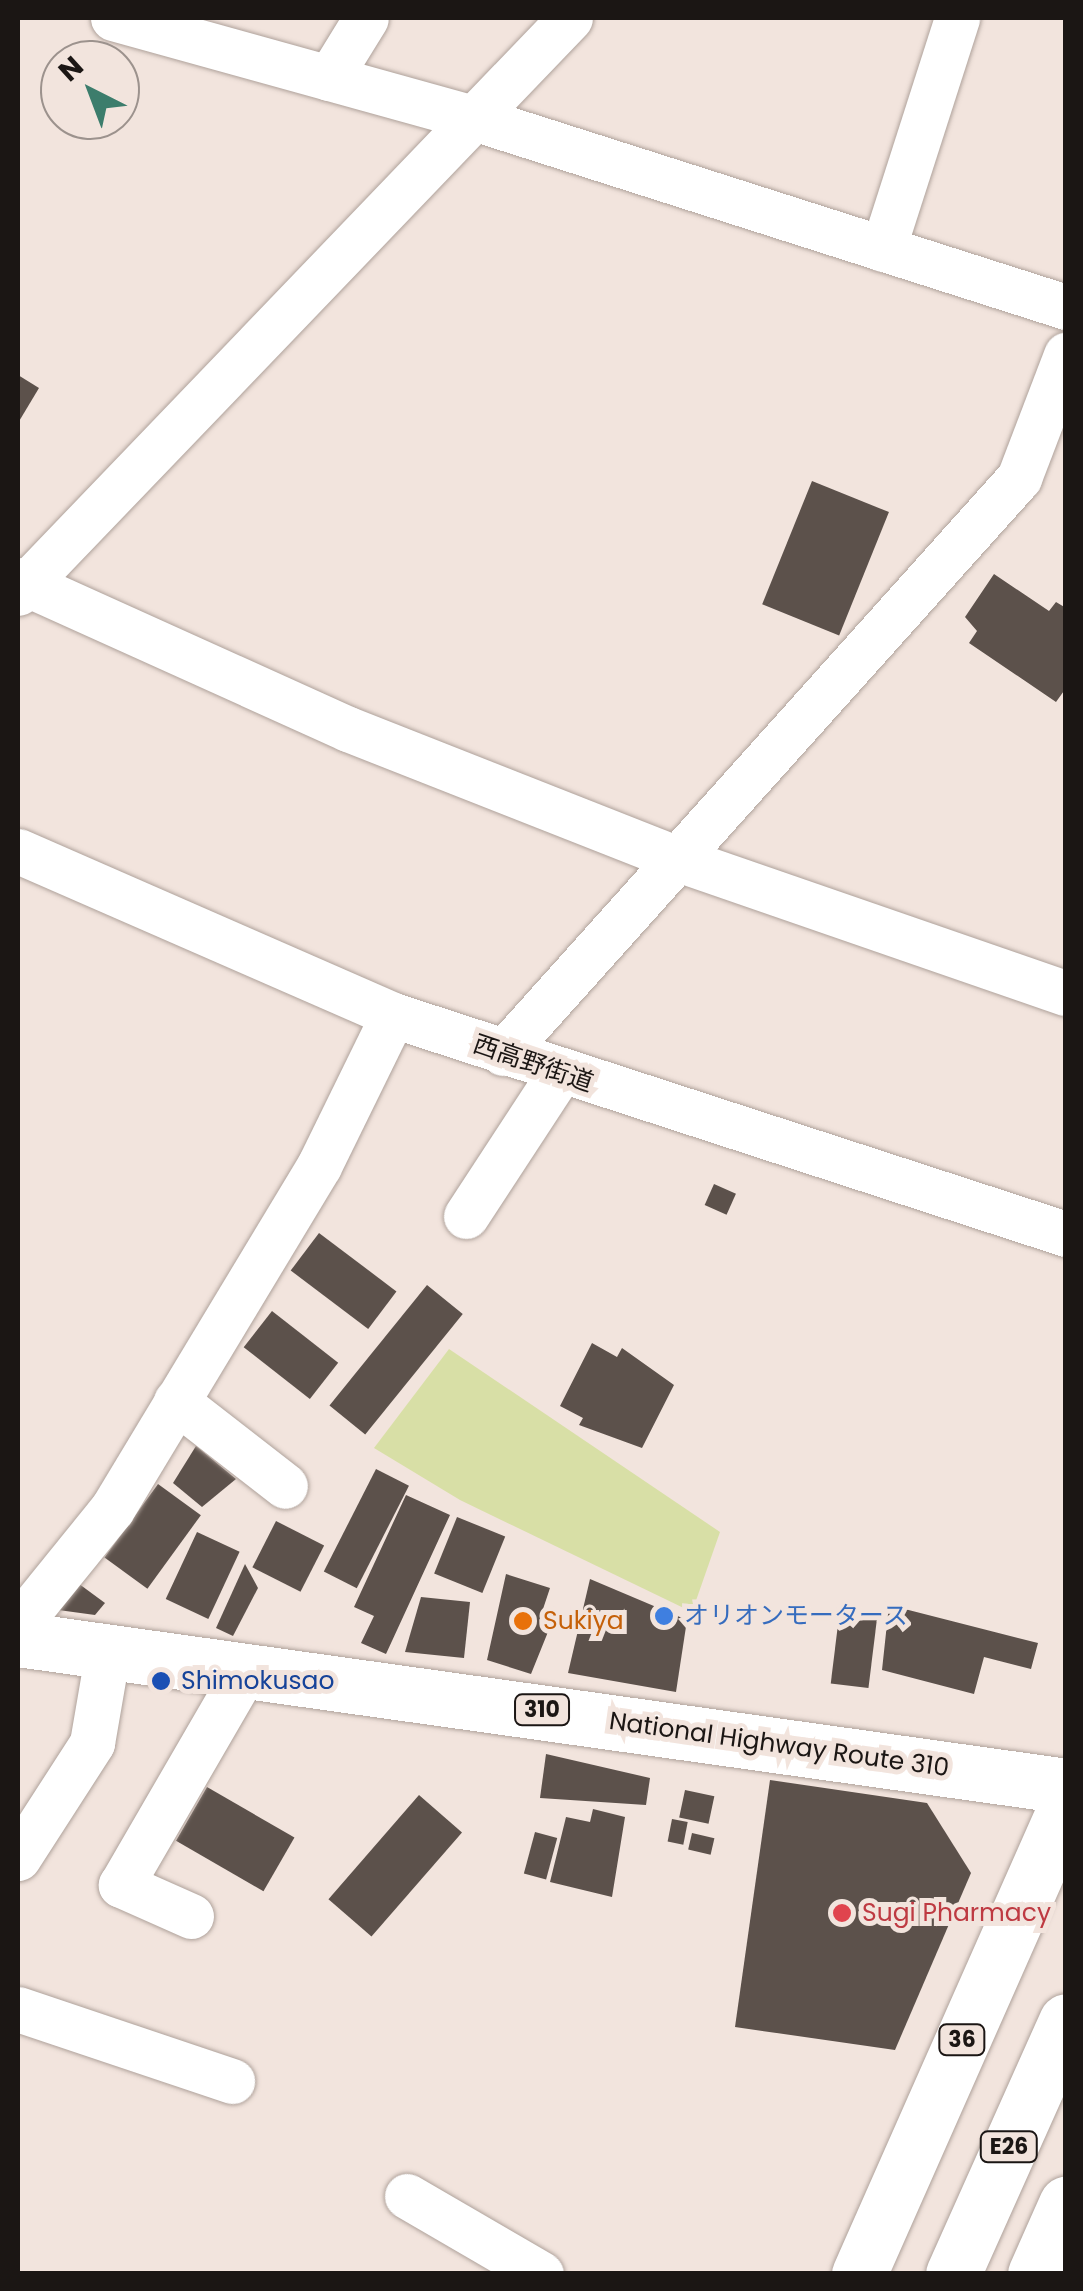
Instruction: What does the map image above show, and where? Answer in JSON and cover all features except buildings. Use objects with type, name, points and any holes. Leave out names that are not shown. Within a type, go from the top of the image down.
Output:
[{"type":"main road","name":"National Highway Route 310","points":[[18,1639],[1066,1786]]},
{"type":"main road","name":"36","points":[[859,2274],[1066,1806]]},
{"type":"main road","name":"36","points":[[900,2274],[1066,1895]]},
{"type":"main road","name":"E26","points":[[953,2274],[1066,2021]]},
{"type":"main road","points":[[1035,2274],[1066,2204]]},
{"type":"street","points":[[329,78],[366,18]]},
{"type":"street","points":[[570,18],[480,120],[20,586],[348,728],[678,859],[1066,993]]},
{"type":"street","points":[[883,249],[957,18]]},
{"type":"street","points":[[130,20],[480,120],[1066,308]]},
{"type":"street","points":[[503,1053],[1020,478],[1066,355]]},
{"type":"street","name":"西高野街道","points":[[18,850],[393,1015],[559,1074],[1066,1234]]},
{"type":"street","points":[[18,1625],[112,1510],[319,1166],[393,1015]]},
{"type":"street","points":[[466,1216],[559,1074]]},
{"type":"street","points":[[174,1405],[285,1486]]},
{"type":"street","points":[[18,1858],[92,1743],[108,1650]]},
{"type":"street","points":[[191,1916],[121,1885],[246,1669]]},
{"type":"street","points":[[18,2008],[232,2081]]},
{"type":"street","points":[[407,2196],[541,2274]]},
{"type":"green space","points":[[449,1349],[720,1532],[692,1612],[460,1500],[374,1448]]},
{"type":"place","name":"オリオンモータース","points":[[664,1616]]},
{"type":"place","name":"Sukiya","points":[[523,1621]]},
{"type":"place","name":"Shimokusao","points":[[161,1681]]},
{"type":"place","name":"Sugi Pharmacy","points":[[842,1913]]}]
